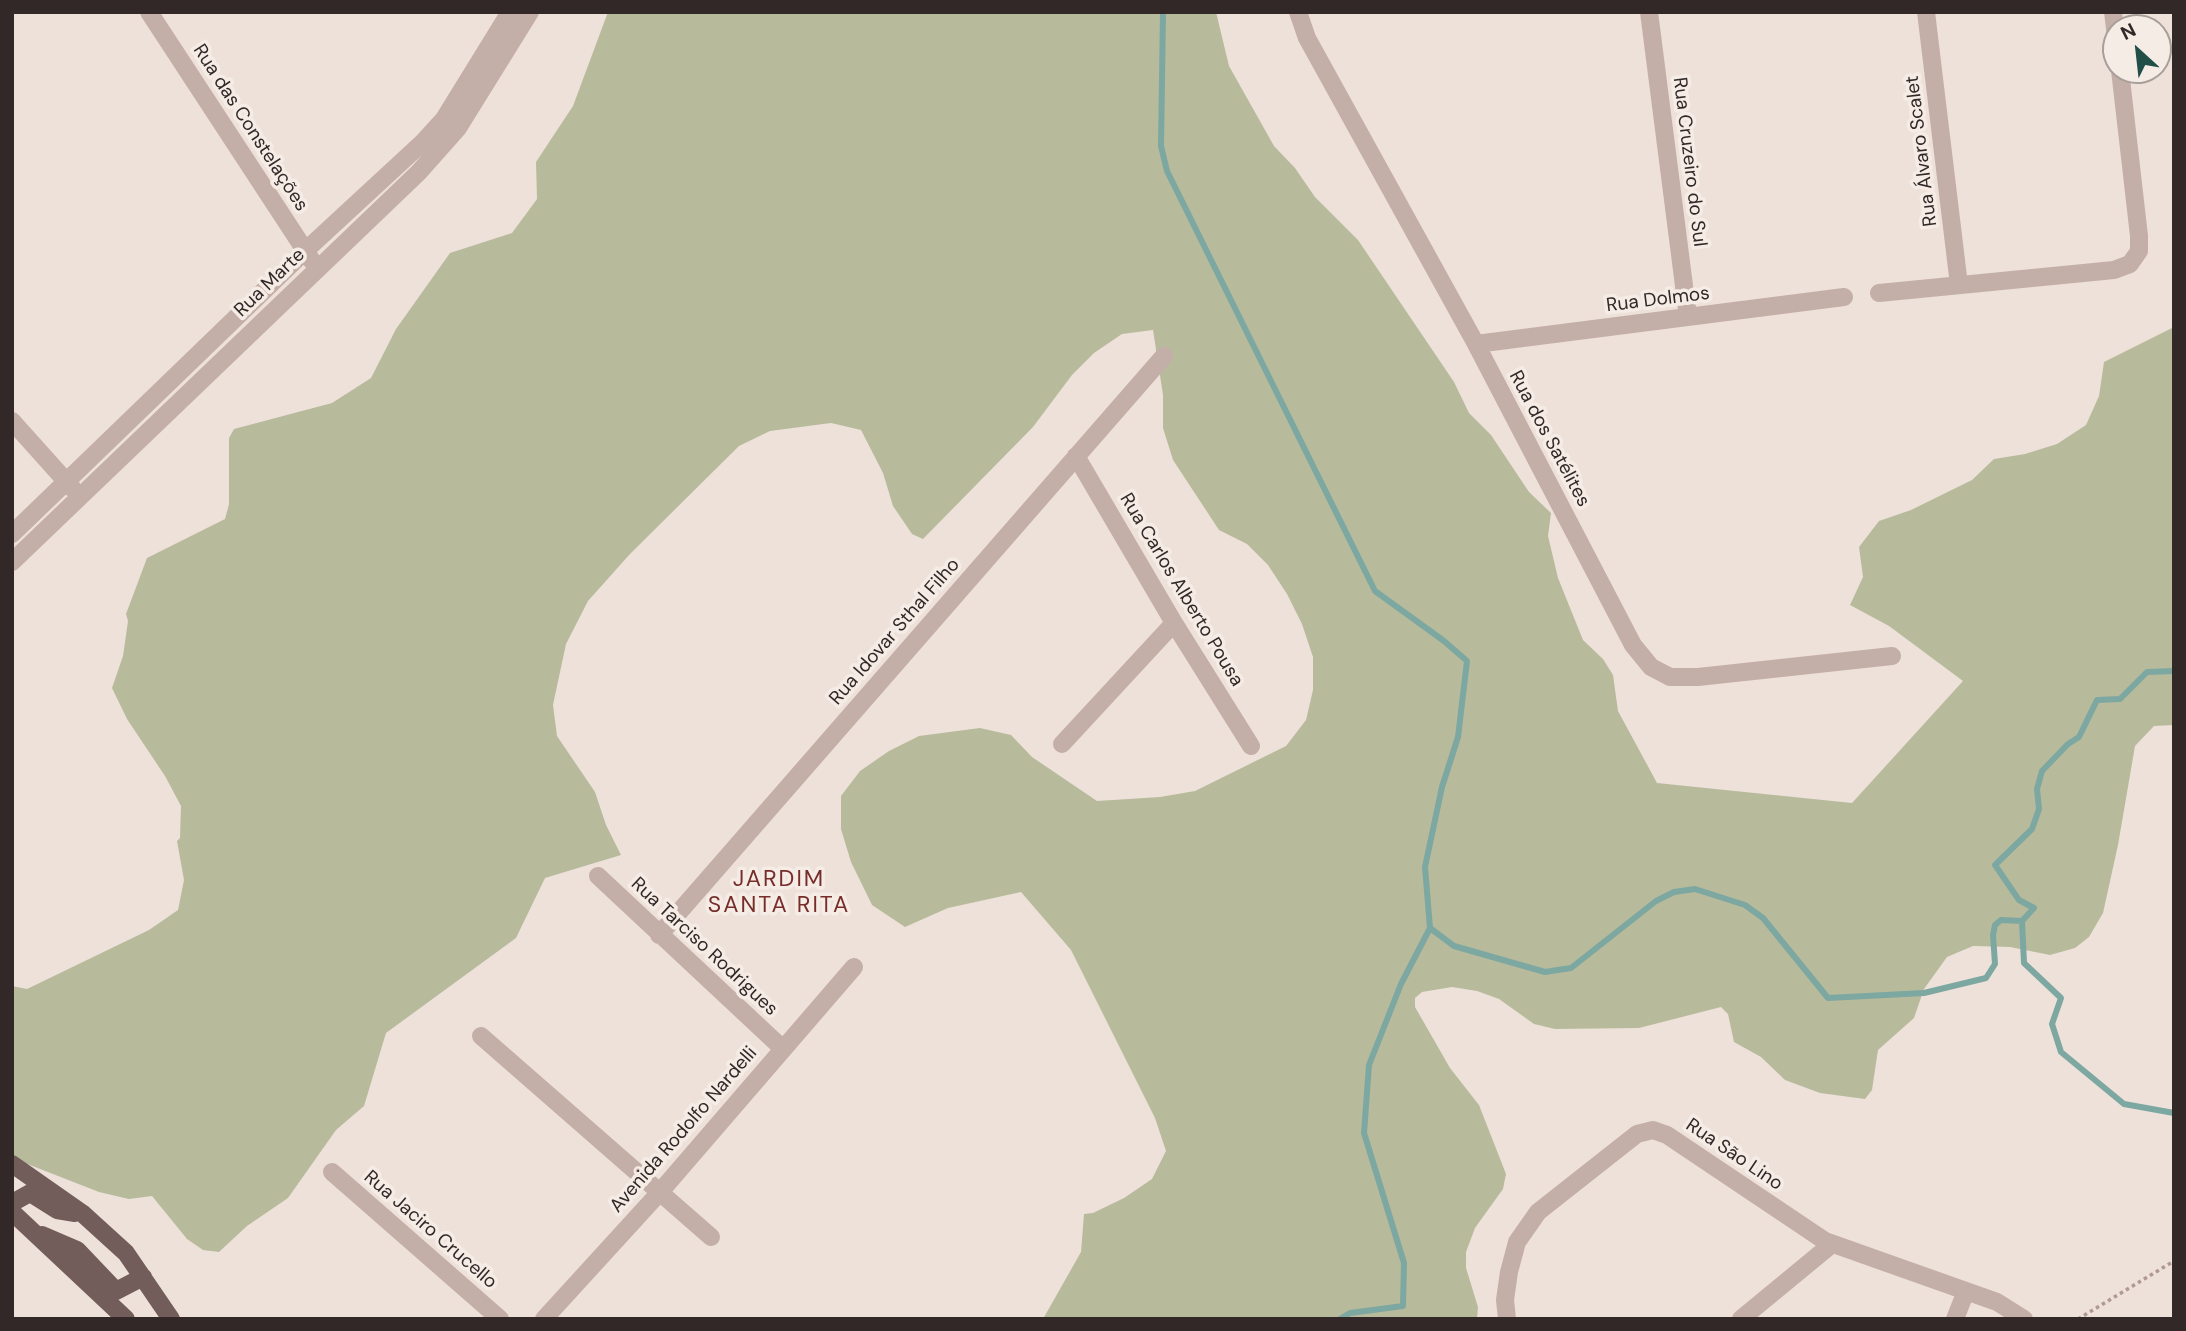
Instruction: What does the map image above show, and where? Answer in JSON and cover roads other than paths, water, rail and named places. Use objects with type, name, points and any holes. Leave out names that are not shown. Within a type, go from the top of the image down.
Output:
[{"type":"main road","points":[[12,1164],[82,1213],[126,1253],[171,1319]]},
{"type":"main road","points":[[12,1203],[30,1193],[57,1210],[82,1213]]},
{"type":"main road","points":[[12,1212],[126,1319]]},
{"type":"main road","points":[[38,1234],[60,1240],[77,1250],[116,1291],[143,1277]]},
{"type":"street","name":"Rua das Constelações","points":[[149,12],[317,267]]},
{"type":"street","name":"Rua Marte","points":[[12,534],[305,251],[423,142],[444,119],[510,12]]},
{"type":"street","name":"Rua Marte","points":[[12,562],[419,172],[458,128],[530,12]]},
{"type":"street","name":"Rua dos Satélites","points":[[1298,12],[1307,38],[1476,344],[1633,645],[1651,667],[1670,677],[1698,677],[1892,656]]},
{"type":"street","name":"Rua Cruzeiro do Sul","points":[[1649,12],[1688,317]]},
{"type":"street","name":"Rua Álvaro Scalet","points":[[1926,12],[1959,285]]},
{"type":"street","points":[[1879,293],[2114,270],[2130,264],[2139,251],[2121,84]]},
{"type":"street","name":"Rua Dolmos","points":[[1476,344],[1844,297]]},
{"type":"street","name":"Rua Idovar Sthal Filho","points":[[659,935],[1164,356]]},
{"type":"street","points":[[12,421],[80,498]]},
{"type":"street","name":"Rua Carlos Alberto Pousa","points":[[1076,456],[1174,623],[1251,746]]},
{"type":"street","points":[[1062,744],[1174,623]]},
{"type":"street","name":"Rua Tarciso Rodrigues","points":[[598,876],[782,1048]]},
{"type":"street","name":"Avenida Rodolfo Nardelli","points":[[544,1319],[660,1192],[854,967]]},
{"type":"street","points":[[481,1036],[710,1237]]},
{"type":"street","name":"Rua São Lino","points":[[1507,1319],[1505,1300],[1514,1252],[1538,1212],[1637,1134],[1653,1130],[1667,1135],[1832,1244],[1997,1302],[2024,1319]]},
{"type":"street","name":"Rua Jaciro Crucello","points":[[332,1172],[500,1319]]},
{"type":"street","points":[[1741,1319],[1832,1244]]},
{"type":"street","points":[[1955,1319],[1966,1291]]},
{"type":"waterway","points":[[1163,12],[1161,146],[1167,171],[1375,591],[1467,661],[1458,737],[1442,787],[1425,867],[1430,928],[1401,984],[1369,1065],[1364,1133],[1404,1263],[1403,1306],[1350,1313],[1340,1319]]},
{"type":"waterway","points":[[1430,928],[1454,946],[1545,972],[1571,968],[1656,901],[1674,892],[1695,889],[1745,905],[1763,918],[1828,998],[1924,993],[1986,978],[1995,964],[1995,925],[2001,920],[2022,921],[2034,908],[2019,900],[1995,865],[2032,829],[2039,809],[2037,789],[2042,771],[2068,744],[2079,737],[2097,700],[2120,699],[2147,672],[2174,671]]},
{"type":"waterway","points":[[2022,921],[2024,963],[2061,998],[2052,1024],[2061,1052],[2124,1104],[2174,1113]]},
{"type":"district","name":"JARDIM SANTA RITA","points":[[779,893]]}]
